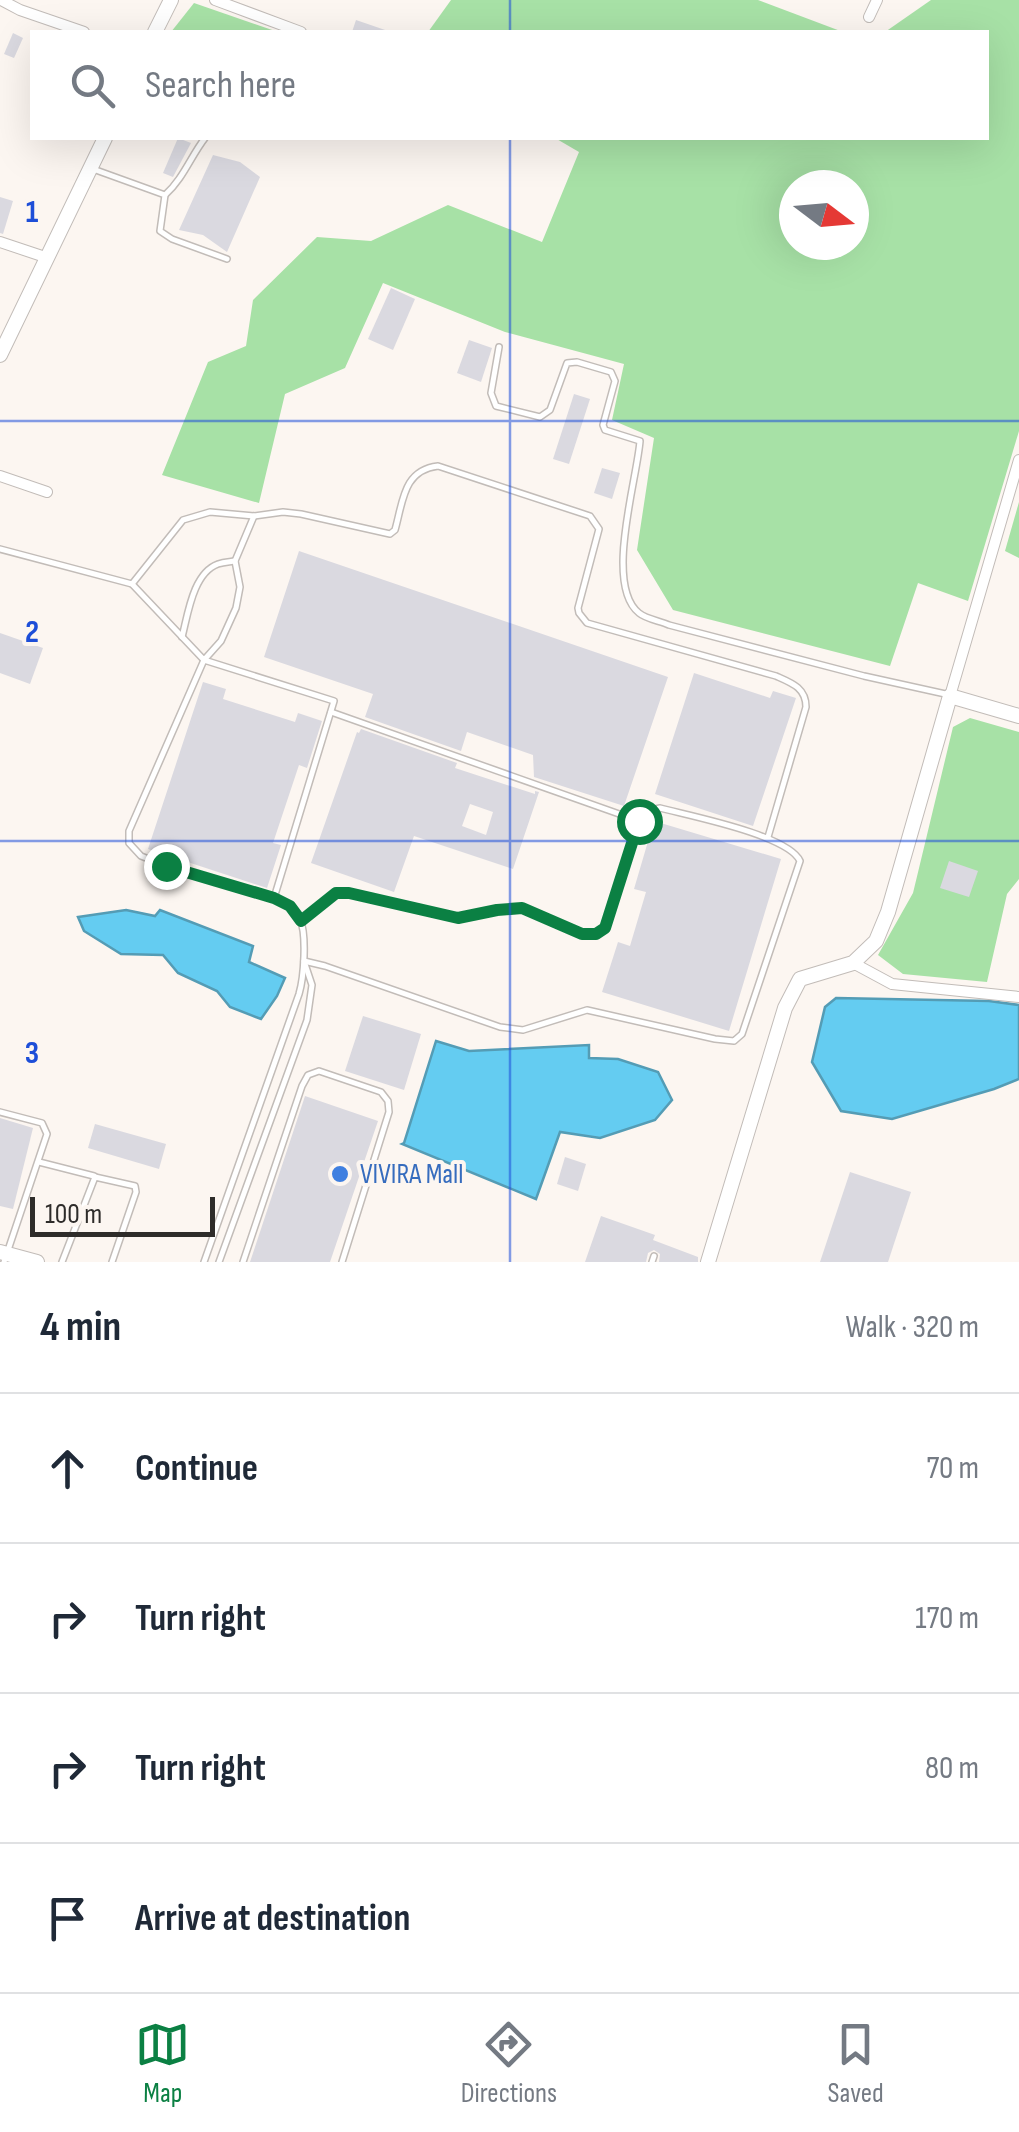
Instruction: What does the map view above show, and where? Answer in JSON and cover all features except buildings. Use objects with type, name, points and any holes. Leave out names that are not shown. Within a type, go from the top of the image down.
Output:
[{"type":"street","points":[[0,0],[78,30]]},
{"type":"street","points":[[156,30],[171,0]]},
{"type":"street","points":[[216,0],[296,30]]},
{"type":"street","points":[[869,16],[877,0]]},
{"type":"street","points":[[0,355],[104,140]]},
{"type":"street","points":[[0,242],[48,258]]},
{"type":"street","points":[[708,1262],[784,1008],[800,979],[853,963],[876,941],[888,912],[1019,460]]},
{"type":"street","points":[[0,476],[47,492]]},
{"type":"street","points":[[950,696],[1019,716]]},
{"type":"street","points":[[853,963],[892,984],[1019,997]]},
{"type":"street","points":[[4,1256],[36,1262]]},
{"type":"lane","points":[[203,140],[166,195],[160,231],[227,259]]},
{"type":"lane","points":[[90,168],[166,195]]},
{"type":"lane","points":[[499,347],[491,393],[496,406],[540,417],[550,410],[568,362],[614,376],[616,381],[603,421],[605,430],[640,440],[621,562],[630,600],[639,613],[704,634],[950,696]]},
{"type":"lane","points":[[132,584],[183,520],[210,512],[254,516],[284,512],[390,534],[396,530],[410,479],[423,468],[438,466],[590,516],[599,529],[578,608],[587,624],[776,676],[792,683],[806,697],[768,837]]},
{"type":"lane","points":[[204,1262],[299,994],[304,962],[301,921],[290,906],[274,898],[141,856],[129,843],[129,831],[204,660],[221,642],[236,608],[240,586],[235,562],[254,516]]},
{"type":"lane","points":[[0,550],[132,584],[204,660],[334,701],[274,898]]},
{"type":"lane","points":[[182,636],[201,579],[216,564],[235,562]]},
{"type":"lane","points":[[330,712],[639,821]]},
{"type":"lane","points":[[301,921],[336,893],[349,893],[458,918],[522,908],[582,934],[596,934],[605,928],[639,821],[651,810],[660,808],[768,837],[796,852],[800,861],[742,1034],[734,1041],[586,1010],[523,1030],[500,1027],[304,962]]},
{"type":"lane","points":[[219,1262],[307,1020],[312,985],[304,962]]},
{"type":"lane","points":[[243,1262],[302,1086],[308,1075],[319,1071],[381,1092],[388,1102],[389,1112],[342,1262]]},
{"type":"lane","points":[[0,1112],[42,1123],[48,1134],[4,1256]]},
{"type":"lane","points":[[39,1162],[135,1186],[136,1198],[112,1262]]},
{"type":"lane","points":[[62,1262],[95,1177]]},
{"type":"green space","points":[[451,0],[758,0],[838,30],[429,30]]},
{"type":"green space","points":[[931,0],[1019,0],[1019,431],[968,601],[918,583],[890,666],[673,610],[637,550],[654,438],[612,420],[624,364],[505,332],[383,283],[345,368],[285,394],[259,503],[162,475],[208,362],[246,346],[253,300],[317,237],[371,241],[448,205],[542,242],[579,152],[558,140],[989,140],[989,30],[888,30]]},
{"type":"green space","points":[[194,3],[272,30],[173,30]]},
{"type":"green space","points":[[1019,502],[1019,558],[1005,551]]},
{"type":"green space","points":[[970,718],[1019,732],[1019,879],[1007,894],[987,982],[903,974],[878,955],[913,893],[953,727]]},
{"type":"water","points":[[126,910],[155,916],[160,910],[253,946],[249,962],[285,978],[277,996],[261,1019],[230,1007],[217,991],[178,973],[163,955],[121,954],[84,931],[78,917]]},
{"type":"water","points":[[836,998],[1019,1005],[1019,1079],[892,1119],[841,1111],[812,1062],[825,1007]]},
{"type":"water","points":[[436,1041],[469,1051],[589,1045],[589,1058],[618,1059],[658,1072],[672,1100],[655,1120],[600,1138],[560,1132],[536,1199],[402,1144]]},
{"type":"place","name":"VIVIRA Mall","points":[[340,1174]]},
{"type":"route","points":[[166,866],[274,898],[290,906],[301,921],[336,893],[349,893],[458,918],[522,908],[582,934],[596,934],[605,928],[639,821]]}]
